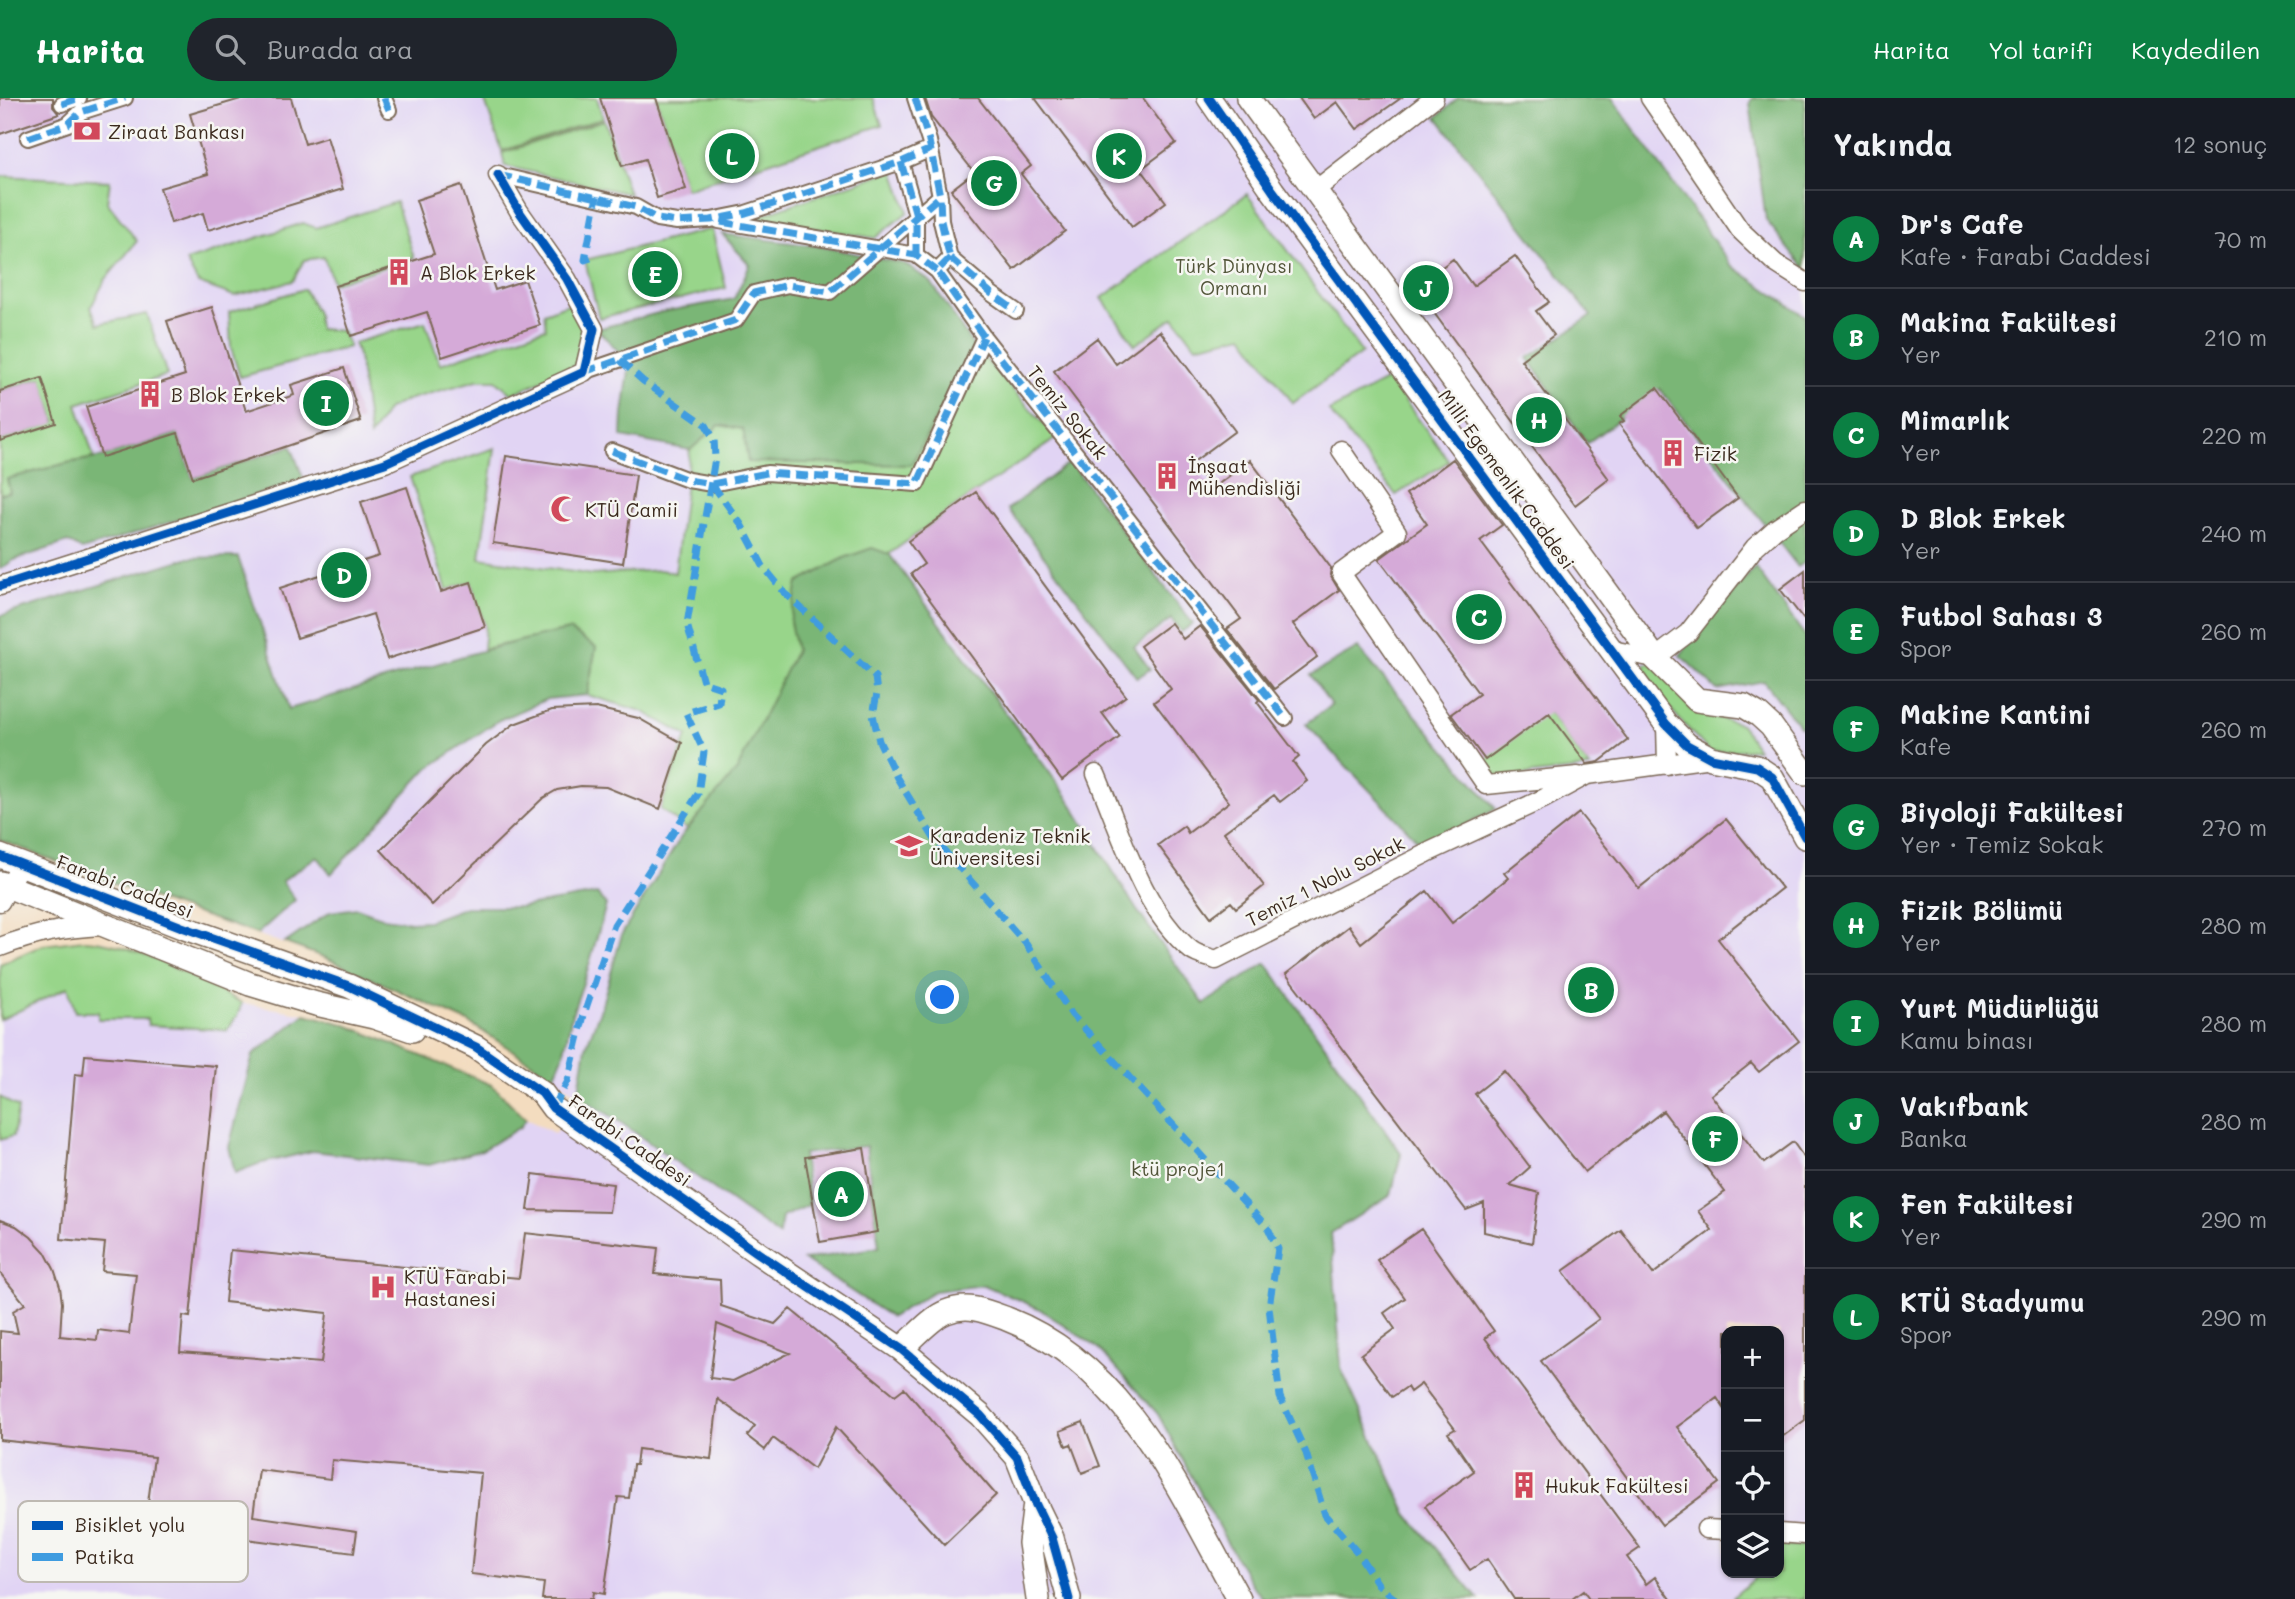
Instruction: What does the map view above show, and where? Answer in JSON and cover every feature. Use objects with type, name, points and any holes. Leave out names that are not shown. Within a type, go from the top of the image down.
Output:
[{"type":"street","points":[[62,105],[79,98]]},
{"type":"street","points":[[28,138],[68,124],[81,112],[125,98]]},
{"type":"street","points":[[915,98],[930,149],[940,197],[941,221],[950,258],[1016,311]]},
{"type":"street","name":"Milli Egemenlik Caddesi","points":[[1209,98],[1273,191],[1666,724],[1687,746],[1712,758],[1757,767]]},
{"type":"street","name":"Milli Egemenlik Caddesi","points":[[1248,98],[1655,658],[1697,699],[1744,706],[1759,715],[1782,740],[1805,773]]},
{"type":"street","points":[[1314,191],[1434,98]]},
{"type":"street","points":[[1650,98],[1740,230],[1775,263],[1805,282]]},
{"type":"street","points":[[498,175],[636,206],[657,219],[677,222],[711,220],[746,213],[901,162],[930,149]]},
{"type":"street","points":[[711,220],[916,255],[916,215],[901,162]]},
{"type":"street","points":[[498,175],[519,211],[567,279],[594,329],[584,372]]},
{"type":"street","points":[[0,586],[385,463],[584,372],[736,320],[754,293],[788,285],[830,292],[940,197]]},
{"type":"street","name":"Temiz Sokak","points":[[916,255],[937,271],[984,337],[1285,718]]},
{"type":"street","points":[[937,271],[950,258]]},
{"type":"street","points":[[612,451],[688,480],[712,484],[767,473],[917,484],[984,337]]},
{"type":"street","points":[[1341,450],[1397,532],[1341,573],[1486,785],[1587,775]]},
{"type":"street","points":[[1611,650],[1655,658],[1688,633],[1755,547],[1775,529],[1805,509]]},
{"type":"street","points":[[1666,724],[1667,765]]},
{"type":"street","points":[[1782,740],[1771,755],[1757,767],[1772,777],[1805,837]]},
{"type":"street","name":"Temiz 1 Nolu Sokak","points":[[1096,774],[1152,904],[1192,952],[1216,960],[1431,851],[1544,799],[1587,775],[1712,758]]},
{"type":"street","points":[[3,891],[6,860]]},
{"type":"street","name":"Farabi Caddesi","points":[[6,860],[349,986],[476,1047],[542,1093],[553,1108],[901,1349],[979,1415],[1017,1457],[1052,1538],[1069,1599]]},
{"type":"street","name":"Farabi Caddesi","points":[[3,891],[107,926],[250,984],[411,1030],[491,1074],[534,1105],[553,1108]]},
{"type":"street","points":[[0,947],[28,936],[64,928],[107,926]]},
{"type":"street","points":[[250,984],[260,955]]},
{"type":"street","points":[[288,996],[300,968]]},
{"type":"street","points":[[901,1349],[944,1312],[969,1306],[1030,1328],[1063,1348],[1127,1409],[1163,1461],[1239,1599]]},
{"type":"street","name":"Farabi Caddesi","points":[[1035,1503],[1030,1543],[1038,1599]]},
{"type":"street","points":[[1706,1529],[1721,1530]]},
{"type":"street","points":[[1784,1533],[1805,1535]]},
{"type":"shaded area","name":"Karadeniz Teknik Üniversitesi","points":[[0,98],[1805,98],[1805,1599],[0,1599],[0,964],[43,945],[84,940],[104,941],[151,958],[242,1003],[344,1024],[492,1085],[526,1119],[554,1133],[588,1103],[554,1077],[468,1022],[326,958],[143,895],[0,840]]},
{"type":"green space","points":[[484,98],[597,98],[603,118],[502,151]]},
{"type":"green space","points":[[656,98],[873,98],[882,125],[686,189]]},
{"type":"green space","points":[[1458,98],[1612,98],[1731,265],[1805,316],[1805,562],[1798,567],[1660,389],[1587,443],[1528,358],[1591,316],[1437,117]]},
{"type":"green space","points":[[1752,98],[1805,98],[1805,269],[1766,220],[1750,103]]},
{"type":"green space","points":[[604,120],[629,194],[505,166],[502,153]]},
{"type":"green space","points":[[894,170],[908,212],[875,238],[752,218]]},
{"type":"green space","points":[[0,176],[110,181],[107,202],[137,241],[105,280],[91,307],[98,324],[147,314],[167,375],[77,404],[94,458],[7,480],[11,492],[0,494],[0,441],[56,422],[41,378],[0,391]]},
{"type":"green space","name":"Türk Dünyası Ormanı","points":[[1247,194],[1362,353],[1293,403],[1243,335],[1196,346],[1174,317],[1135,345],[1102,298]]},
{"type":"green space","points":[[396,202],[414,258],[333,283],[324,257],[304,260],[293,281],[234,296],[198,283],[186,261],[303,223],[316,228]]},
{"type":"green space","points":[[712,229],[726,288],[599,318],[585,260]]},
{"type":"green space","points":[[722,234],[824,247],[905,264],[931,282],[974,347],[911,465],[748,462],[743,429],[719,425],[690,450],[622,437],[630,363],[597,329],[662,312],[734,299],[750,265]]},
{"type":"green space","points":[[304,289],[317,313],[319,329],[342,331],[349,347],[240,377],[231,348],[229,312]]},
{"type":"green space","points":[[571,303],[585,326],[576,365],[512,394],[496,380],[477,380],[407,400],[388,409],[370,437],[359,359],[354,343],[425,322],[440,364],[546,328],[544,313]]},
{"type":"green space","name":"ktü proje1","points":[[974,347],[1057,438],[889,554],[1066,795],[1136,909],[1204,1004],[1266,963],[1401,1153],[1391,1195],[1331,1233],[1341,1369],[1407,1514],[1478,1599],[1227,1542],[1158,1414],[717,795],[687,829],[660,809],[687,736],[642,711],[587,695],[596,647],[569,630],[483,649],[485,627],[471,582],[447,590],[410,477],[495,448],[480,558],[593,575],[660,570],[675,573],[690,450],[719,425],[743,429]]},
{"type":"green space","points":[[1389,379],[1449,461],[1396,495],[1329,411]]},
{"type":"green space","points":[[178,433],[193,478],[291,446],[304,480],[82,550],[68,542],[14,560],[0,569],[0,494],[10,492],[7,479],[102,457]]},
{"type":"green space","points":[[1070,462],[1193,624],[1181,632],[1171,619],[1134,647],[1150,669],[1137,678],[1008,509]]},
{"type":"green space","name":"ktü proje1","points":[[872,548],[889,554],[1066,795],[1136,909],[1204,1004],[1266,963],[1401,1153],[1391,1195],[1331,1233],[1341,1369],[1407,1514],[1478,1599],[1264,1599],[1254,1588],[1227,1542],[1158,1414],[1098,1348],[1038,1308],[984,1285],[934,1291],[891,1317],[804,1260],[879,1247],[866,1146],[803,1154],[809,1205],[782,1217],[779,1235],[616,1119],[578,1096],[586,1047],[601,1008],[622,934],[681,837],[737,770],[796,650],[790,622],[798,583],[844,558]]},
{"type":"green space","points":[[238,557],[289,709],[463,656],[569,630],[596,647],[587,695],[547,699],[499,720],[426,770],[331,874],[317,856],[282,881],[295,900],[257,934],[143,895],[0,840],[0,616],[187,558]]},
{"type":"green space","points":[[1755,567],[1805,636],[1805,725],[1801,728],[1764,681],[1717,690],[1680,655]]},
{"type":"green space","points":[[1358,648],[1496,809],[1424,847],[1306,724],[1331,705],[1311,675]]},
{"type":"green space","points":[[1506,655],[1590,768],[1497,778],[1485,760]]},
{"type":"green space","points":[[1652,662],[1693,711],[1741,724],[1757,749],[1710,752],[1661,697],[1647,673],[1645,664]]},
{"type":"green space","points":[[597,894],[606,905],[572,1014],[563,1056],[554,1077],[468,1022],[326,958],[285,943],[330,912],[357,908],[384,918],[411,922],[428,921],[466,907],[520,907]]},
{"type":"green space","points":[[84,940],[125,948],[185,973],[242,1003],[237,1016],[227,1030],[148,1025],[147,1019],[98,1019],[98,1012],[75,1012],[68,987],[0,1020],[0,964],[43,945]]},
{"type":"green space","points":[[305,1014],[344,1024],[492,1085],[526,1119],[520,1127],[482,1150],[429,1165],[313,1151],[258,1164],[235,1173],[229,1147],[253,1055]]},
{"type":"green space","points":[[0,1097],[18,1108],[13,1136],[0,1140]]},
{"type":"green space","points":[[1784,1546],[1805,1547],[1805,1599],[1733,1597],[1755,1578],[1784,1578]]},
{"type":"building","points":[[0,98],[53,98],[53,107],[59,114],[0,134]]},
{"type":"building","points":[[244,98],[291,98],[305,144],[327,137],[343,189],[208,230],[203,213],[171,223],[160,188],[208,174],[190,114]]},
{"type":"building","points":[[600,98],[656,98],[686,189],[657,198],[645,159],[622,166]]},
{"type":"building","points":[[925,98],[978,98],[1031,166],[1021,174],[1065,231],[1014,270],[951,190],[974,172],[931,117]]},
{"type":"building","points":[[1035,98],[1143,98],[1176,143],[1141,169],[1166,202],[1132,227]]},
{"type":"building","points":[[1299,98],[1401,98],[1357,129],[1337,102],[1314,119]]},
{"type":"building","name":"A Blok Erkek","points":[[461,185],[495,290],[525,280],[540,325],[442,357],[427,312],[351,336],[335,286],[434,254],[416,200]]},
{"type":"building","points":[[1515,256],[1549,302],[1536,311],[1554,335],[1521,360],[1609,479],[1575,505],[1415,287],[1453,259],[1473,286]]},
{"type":"building","name":"B Blok Erkek","points":[[212,307],[246,411],[294,395],[291,385],[344,368],[361,421],[193,478],[178,433],[102,457],[86,407],[185,375],[167,321]]},
{"type":"building","name":"İnşaat Mühendisliği","points":[[1160,331],[1235,431],[1192,463],[1212,489],[1250,460],[1331,568],[1330,575],[1339,590],[1293,624],[1317,657],[1274,689],[1227,629],[1241,619],[1054,371],[1097,338],[1116,364]]},
{"type":"building","points":[[42,378],[56,423],[0,441],[0,391]]},
{"type":"building","name":"Fizik","points":[[1657,388],[1738,498],[1697,528],[1619,424],[1624,421],[1620,416]]},
{"type":"building","name":"KTÜ Camii","points":[[506,456],[636,475],[623,563],[493,543]]},
{"type":"building","points":[[1453,459],[1502,525],[1480,541],[1628,740],[1599,762],[1587,764],[1549,713],[1485,760],[1451,714],[1479,694],[1379,559],[1427,524],[1406,494]]},
{"type":"building","points":[[407,487],[441,592],[471,582],[485,627],[387,659],[373,614],[297,638],[280,588],[379,556],[361,502]]},
{"type":"building","points":[[976,492],[1126,696],[1102,713],[1120,737],[1062,780],[911,574],[924,564],[908,541]]},
{"type":"building","points":[[1805,570],[1805,621],[1780,589]]},
{"type":"building","points":[[1171,623],[1183,639],[1200,626],[1259,700],[1257,702],[1299,757],[1293,762],[1307,781],[1280,802],[1274,795],[1224,832],[1264,886],[1236,908],[1231,902],[1211,917],[1158,845],[1184,826],[1188,833],[1229,802],[1154,702],[1171,689],[1140,646]]},
{"type":"building","points":[[596,708],[638,718],[682,743],[660,809],[606,787],[581,786],[557,790],[543,798],[432,905],[381,850],[486,745],[514,724],[552,710]]},
{"type":"building","points":[[1579,813],[1639,888],[1726,819],[1782,888],[1718,939],[1799,1041],[1759,1072],[1751,1063],[1711,1095],[1764,1163],[1793,1142],[1805,1159],[1805,1420],[1784,1435],[1784,1326],[1721,1326],[1721,1404],[1717,1398],[1677,1427],[1719,1483],[1662,1525],[1541,1361],[1599,1319],[1563,1271],[1621,1230],[1653,1274],[1712,1230],[1698,1211],[1725,1192],[1663,1111],[1585,1172],[1504,1071],[1475,1094],[1530,1167],[1510,1185],[1539,1193],[1532,1243],[1484,1232],[1484,1203],[1466,1210],[1286,974],[1349,926],[1361,943],[1427,891],[1452,923],[1508,878],[1504,873]]},
{"type":"building","points":[[85,1055],[216,1066],[190,1317],[183,1316],[180,1352],[321,1363],[327,1313],[225,1302],[230,1250],[519,1278],[525,1233],[658,1248],[655,1274],[720,1280],[721,1306],[775,1324],[790,1309],[895,1395],[904,1388],[996,1495],[944,1545],[836,1427],[814,1469],[773,1438],[765,1450],[747,1436],[755,1426],[718,1399],[711,1459],[638,1449],[629,1498],[618,1497],[604,1594],[593,1592],[592,1599],[542,1599],[544,1583],[471,1574],[481,1473],[332,1460],[330,1479],[259,1470],[253,1516],[357,1531],[354,1553],[248,1539],[248,1501],[148,1501],[154,1457],[0,1440],[0,1331],[18,1333],[13,1311],[25,1304],[0,1273],[0,1220],[16,1226],[31,1237],[45,1252],[54,1269],[62,1303],[60,1336],[97,1340],[98,1330],[129,1334],[136,1274],[102,1271],[105,1243],[61,1239],[75,1074],[83,1075]],"holes":[[[717,1324],[790,1353],[733,1381],[710,1378]]]},
{"type":"building","points":[[864,1148],[877,1232],[820,1242],[805,1157]]},
{"type":"building","points":[[533,1174],[613,1184],[609,1212],[528,1210]]},
{"type":"building","name":"Hukuk Fakültesi","points":[[1421,1229],[1494,1331],[1485,1338],[1640,1548],[1627,1557],[1646,1584],[1655,1577],[1671,1599],[1589,1599],[1583,1591],[1572,1599],[1514,1599],[1487,1559],[1470,1570],[1425,1506],[1474,1471],[1448,1433],[1455,1429],[1421,1384],[1410,1392],[1407,1387],[1392,1397],[1361,1354],[1395,1329],[1384,1313],[1405,1298],[1377,1260]]},
{"type":"building","points":[[1083,1422],[1100,1466],[1082,1473],[1071,1444],[1066,1446],[1060,1431]]},
{"type":"marked path","points":[[62,104],[79,98]]},
{"type":"marked path","points":[[28,138],[68,124],[81,112],[125,98]]},
{"type":"marked path","points":[[384,98],[389,110]]},
{"type":"marked path","points":[[915,98],[929,141],[940,196],[941,221],[950,258]]},
{"type":"marked path","points":[[498,175],[636,207],[657,219],[677,222],[711,220],[746,213],[901,162],[931,149]]},
{"type":"marked path","points":[[901,162],[916,215],[916,255]]},
{"type":"marked path","points":[[591,258],[585,260],[597,196]]},
{"type":"marked path","points":[[584,372],[736,320],[754,293],[788,285],[830,292],[940,196]]},
{"type":"marked path","points":[[721,222],[916,255],[937,271]]},
{"type":"marked path","points":[[950,258],[937,271],[984,337],[1285,718]]},
{"type":"marked path","points":[[950,258],[1016,311]]},
{"type":"marked path","points":[[612,451],[688,480],[712,484],[767,473],[917,484],[984,337]]},
{"type":"marked path","points":[[553,1108],[568,1081],[585,1011],[614,925],[698,794],[704,752],[686,713],[719,703],[721,688],[703,682],[687,624],[715,458],[714,439],[706,425],[643,381],[619,359]]},
{"type":"marked path","points":[[712,484],[741,524],[763,566],[784,592],[875,677],[877,693],[873,715],[879,741],[897,778],[935,840],[1026,944],[1072,1015],[1268,1228],[1278,1249],[1269,1307],[1280,1397],[1306,1453],[1325,1515],[1357,1552],[1380,1587],[1395,1599]]},
{"type":"cycle path","points":[[1209,98],[1273,191],[1666,724],[1687,745],[1711,758],[1757,767],[1772,777],[1805,837]]},
{"type":"cycle path","points":[[0,586],[385,463],[584,372],[594,329],[567,279],[519,211],[498,175]]},
{"type":"cycle path","points":[[0,856],[182,927],[349,986],[476,1047],[542,1093],[553,1108],[758,1253],[901,1349],[980,1415],[1017,1457],[1052,1538],[1069,1599]]},
{"type":"place","name":"Ziraat Bankası","points":[[87,131]]},
{"type":"place","name":"KTÜ Stadyumu","points":[[732,156]]},
{"type":"place","name":"Fen Fakültesi","points":[[1119,156]]},
{"type":"place","name":"Biyoloji Fakültesi","points":[[994,183]]},
{"type":"place","name":"A Blok Erkek","points":[[399,272]]},
{"type":"place","name":"Futbol Sahası 3","points":[[655,274]]},
{"type":"place","name":"Vakıfbank","points":[[1426,288]]},
{"type":"place","name":"B Blok Erkek","points":[[150,394]]},
{"type":"place","name":"Yurt Müdürlüğü","points":[[326,403]]},
{"type":"place","name":"Fizik Bölümü","points":[[1539,420]]},
{"type":"place","name":"Fizik","points":[[1673,453]]},
{"type":"place","name":"İnşaat Mühendisliği","points":[[1167,476]]},
{"type":"place","name":"KTÜ Camii","points":[[564,509]]},
{"type":"place","name":"D Blok Erkek","points":[[344,575]]},
{"type":"place","name":"Mimarlık","points":[[1479,617]]},
{"type":"place","name":"Karadeniz Teknik Üniversitesi","points":[[909,846]]},
{"type":"place","name":"Makina Fakültesi","points":[[1591,990]]},
{"type":"place","name":"Makine Kantini","points":[[1715,1139]]},
{"type":"place","name":"Dr's Cafe","points":[[841,1194]]},
{"type":"place","name":"KTÜ Farabi Hastanesi","points":[[383,1287]]},
{"type":"place","name":"Hukuk Fakültesi","points":[[1524,1485]]}]
